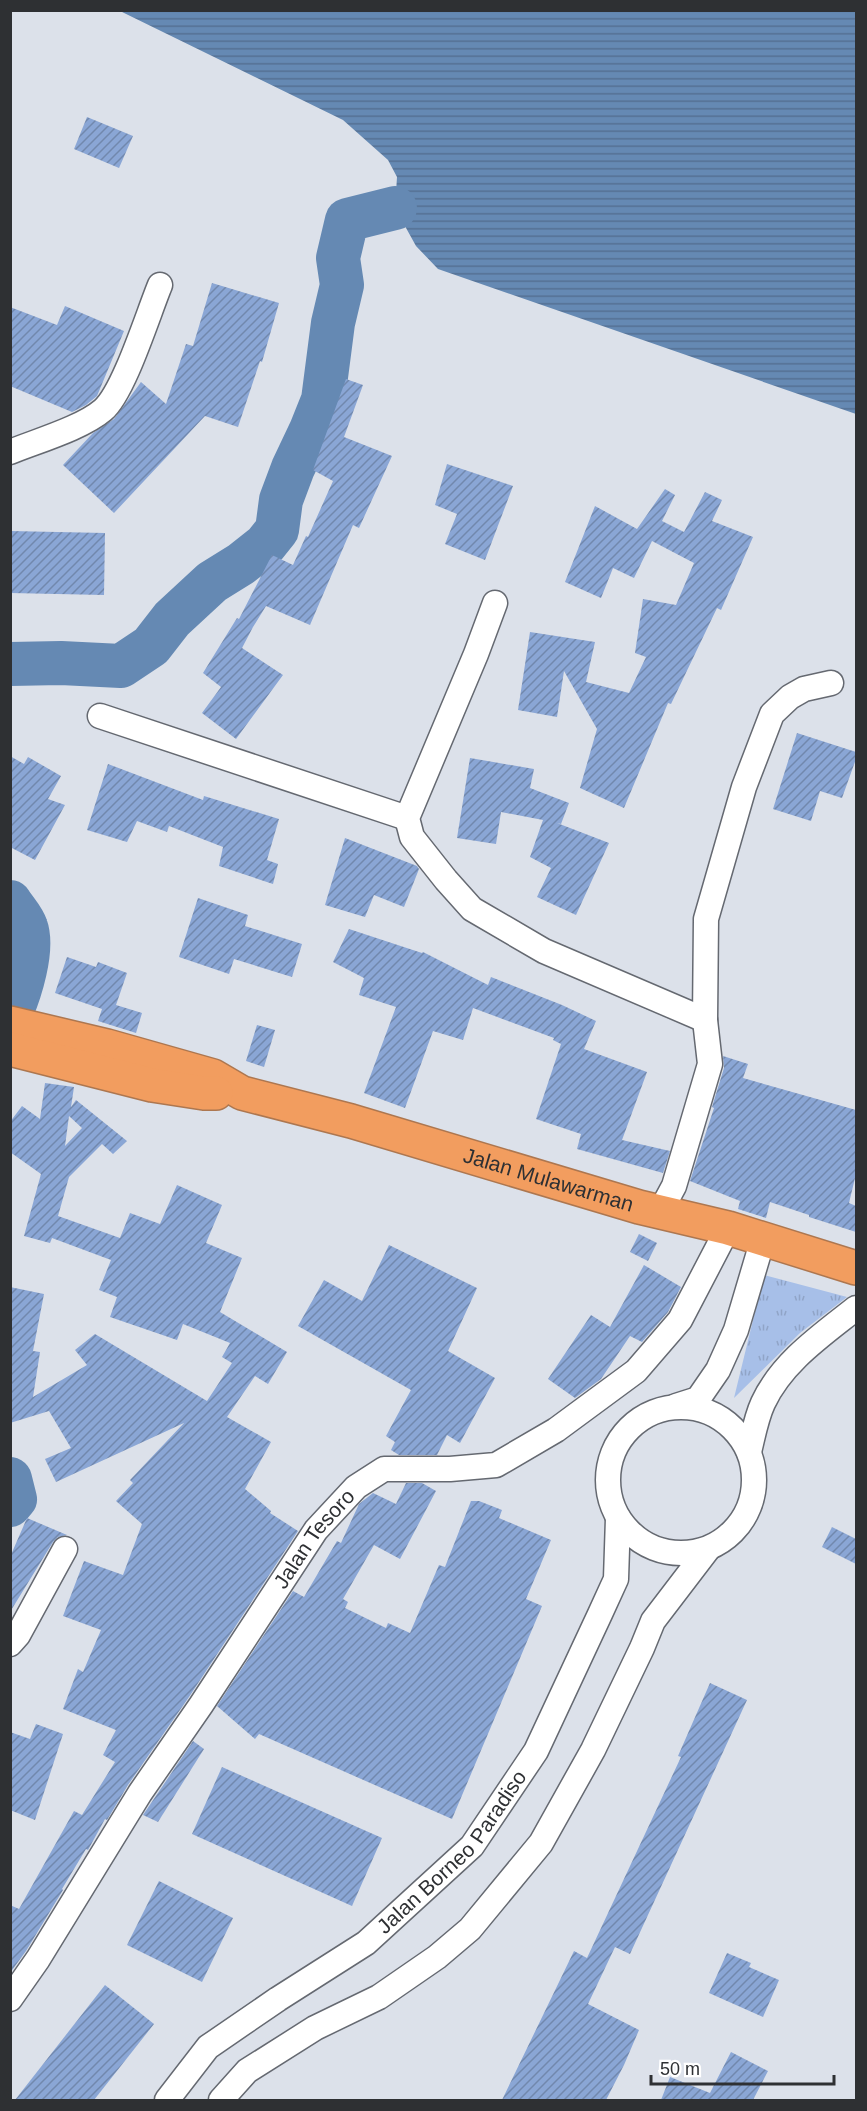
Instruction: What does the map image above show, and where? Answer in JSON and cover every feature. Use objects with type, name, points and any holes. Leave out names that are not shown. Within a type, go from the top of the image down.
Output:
[{"type":"highway","name":"Jalan Mulawarman","points":[[10,1023],[32,1046],[107,1046],[213,1076],[242,1093],[351,1121],[660,1212],[728,1228],[856,1268]]},
{"type":"street","points":[[10,452],[86,422],[104,410],[117,393],[160,285]]},
{"type":"street","points":[[495,603],[407,818],[412,837],[472,909],[544,951],[705,1020]]},
{"type":"street","points":[[660,1212],[674,1186],[710,1064],[705,1020],[706,919],[744,787],[772,714],[790,697],[804,688],[831,684]]},
{"type":"street","points":[[100,716],[407,818]]},
{"type":"street","name":"Jalan Tesoro","points":[[10,1999],[38,1959],[140,1793],[316,1530],[356,1487],[384,1469],[450,1469],[496,1465],[556,1430],[636,1371],[680,1320],[728,1228]]},
{"type":"street","points":[[708,1550],[682,1554],[657,1550],[635,1538],[618,1518],[609,1495],[608,1470],[615,1446],[630,1426],[651,1412],[698,1399],[718,1370],[736,1330],[763,1239]]},
{"type":"street","points":[[749,1452],[763,1404],[773,1386],[801,1353],[856,1308]]},
{"type":"street","points":[[221,2100],[247,2071],[315,2028],[379,1997],[437,1957],[470,1929],[542,1843],[592,1750],[653,1621],[708,1550],[728,1538],[744,1520],[753,1499],[755,1475],[749,1452],[740,1436],[728,1422],[712,1413],[694,1407],[676,1406]]},
{"type":"street","name":"Jalan Borneo Paradiso","points":[[167,2100],[208,2047],[366,1943],[472,1846],[536,1751],[616,1579],[618,1518]]},
{"type":"street","points":[[10,1644],[18,1635],[65,1549]]},
{"type":"green space","points":[[764,1275],[847,1297],[800,1333],[734,1398]]},
{"type":"shaded area","points":[[120,11],[856,11],[856,414],[438,269],[416,246],[395,208],[397,177],[388,160],[343,120]]},
{"type":"building","points":[[87,117],[133,136],[119,168],[74,149]]},
{"type":"building","points":[[212,283],[279,303],[262,362],[260,361],[238,427],[205,416],[114,513],[63,465],[93,433],[114,419],[141,382],[166,404],[186,344],[193,346]]},
{"type":"building","points":[[65,306],[124,331],[97,396],[72,412],[10,386],[10,307],[57,325]]},
{"type":"building","points":[[346,379],[363,385],[344,437],[392,456],[359,528],[353,525],[310,625],[266,606],[253,627],[242,648],[283,675],[236,739],[202,713],[221,687],[203,673],[237,618],[239,619],[272,555],[293,565],[306,536],[308,537],[333,481],[313,470]]},
{"type":"building","points":[[447,464],[513,486],[485,560],[445,544],[457,514],[435,505]]},
{"type":"building","points":[[665,489],[675,495],[662,521],[684,532],[705,492],[722,500],[712,521],[753,537],[721,610],[717,608],[671,704],[668,703],[624,808],[580,788],[597,729],[564,671],[557,717],[518,710],[530,632],[595,642],[586,682],[629,693],[646,657],[635,653],[643,599],[676,605],[694,563],[652,541],[634,578],[613,568],[601,598],[565,582],[595,506],[637,529]]},
{"type":"building","points":[[10,531],[105,533],[104,595],[10,593]]},
{"type":"building","points":[[797,733],[856,752],[856,759],[842,798],[820,791],[811,821],[773,809]]},
{"type":"building","points":[[10,756],[24,764],[28,757],[61,776],[48,799],[65,805],[35,860],[10,847]]},
{"type":"building","points":[[470,758],[534,769],[530,788],[569,803],[561,824],[557,823],[609,843],[576,915],[537,897],[551,868],[530,857],[543,820],[501,812],[496,844],[457,838]]},
{"type":"building","points":[[108,764],[203,800],[204,796],[279,819],[267,860],[278,864],[273,884],[219,866],[223,847],[169,826],[167,832],[137,821],[127,842],[87,830]]},
{"type":"building","points":[[345,838],[417,866],[419,869],[404,907],[374,895],[365,917],[325,905]]},
{"type":"building","points":[[198,898],[248,915],[245,926],[302,944],[292,977],[234,959],[229,974],[179,957]]},
{"type":"building","points":[[349,929],[423,952],[488,985],[491,977],[596,1021],[584,1049],[647,1072],[622,1140],[670,1151],[663,1173],[577,1149],[581,1134],[536,1119],[561,1044],[553,1040],[554,1038],[473,1008],[463,1040],[433,1031],[405,1108],[364,1093],[396,1007],[359,995],[364,978],[333,962]]},
{"type":"building","points":[[67,957],[96,967],[98,962],[127,973],[116,1005],[142,1013],[136,1033],[98,1021],[102,1009],[55,993]]},
{"type":"building","points":[[257,1025],[275,1030],[264,1067],[246,1061]]},
{"type":"building","points":[[723,1056],[748,1064],[743,1078],[856,1110],[856,1174],[849,1203],[856,1206],[856,1232],[770,1202],[766,1218],[738,1209],[740,1201],[690,1181],[714,1108],[712,1107],[724,1068]]},
{"type":"building","points":[[45,1083],[74,1087],[71,1107],[76,1100],[127,1141],[113,1154],[102,1144],[69,1177],[58,1216],[120,1238],[130,1213],[160,1224],[177,1185],[222,1205],[206,1243],[242,1258],[220,1312],[287,1352],[268,1384],[255,1376],[227,1417],[271,1442],[245,1489],[271,1511],[270,1513],[298,1531],[107,1820],[105,1819],[26,1951],[10,1973],[10,1905],[19,1909],[74,1811],[82,1815],[115,1762],[103,1755],[116,1730],[63,1709],[78,1669],[83,1672],[101,1630],[63,1616],[84,1561],[123,1575],[142,1524],[116,1501],[133,1483],[130,1480],[184,1423],[56,1482],[45,1459],[71,1448],[49,1411],[10,1423],[10,1287],[44,1294],[33,1351],[40,1352],[33,1397],[87,1365],[75,1350],[95,1334],[207,1401],[232,1363],[222,1357],[230,1343],[183,1324],[177,1340],[110,1317],[117,1297],[99,1290],[111,1260],[52,1238],[50,1243],[24,1236],[41,1174],[10,1152],[10,1122],[22,1106],[40,1119]],"holes":[[[69,1116],[82,1128],[65,1146]]]},
{"type":"building","points":[[639,1234],[657,1243],[648,1261],[630,1252]]},
{"type":"building","points":[[389,1245],[477,1288],[448,1351],[495,1378],[460,1443],[447,1435],[437,1455],[399,1455],[391,1450],[395,1442],[386,1436],[411,1390],[298,1326],[324,1280],[362,1301]]},
{"type":"building","points":[[644,1265],[681,1287],[668,1312],[642,1342],[630,1336],[601,1379],[575,1398],[548,1379],[591,1315],[610,1327]]},
{"type":"building","points":[[406,1483],[422,1483],[436,1491],[400,1559],[374,1545],[343,1599],[348,1602],[345,1608],[386,1628],[388,1623],[410,1633],[439,1565],[445,1567],[471,1501],[479,1501],[502,1510],[499,1518],[551,1540],[526,1599],[542,1606],[452,1819],[259,1734],[255,1739],[217,1706],[293,1591],[304,1597],[337,1541],[341,1543],[359,1504],[373,1493],[396,1504]]},
{"type":"building","points":[[27,1518],[67,1535],[58,1537],[53,1542],[10,1612],[10,1557]]},
{"type":"building","points":[[832,1527],[856,1539],[856,1564],[822,1547]]},
{"type":"building","points":[[710,1683],[747,1700],[630,1954],[615,1947],[588,2004],[639,2030],[624,2065],[606,2100],[502,2100],[574,1951],[587,1958],[681,1757],[678,1756]]},
{"type":"building","points":[[36,1724],[63,1734],[35,1820],[10,1810],[10,1732],[30,1739]]},
{"type":"building","points":[[193,1741],[204,1749],[158,1822],[143,1815]]},
{"type":"building","points":[[222,1767],[382,1838],[352,1906],[192,1834]]},
{"type":"building","points":[[159,1881],[233,1918],[202,1982],[127,1945]]},
{"type":"building","points":[[727,1953],[751,1963],[749,1967],[779,1980],[763,2017],[709,1993]]},
{"type":"building","points":[[105,1985],[154,2024],[94,2100],[15,2100]]},
{"type":"building","points":[[731,2052],[768,2071],[753,2100],[661,2100],[670,2077],[710,2093]]},
{"type":"waterway","points":[[10,664],[61,663],[121,666],[151,646],[172,619],[212,582],[241,564],[265,545],[277,530],[281,500],[323,400],[333,323],[342,285],[338,258],[347,220],[395,208]]},
{"type":"waterway","points":[[10,902],[25,924],[28,936],[27,959],[22,983],[10,1015]]},
{"type":"waterway","points":[[10,1479],[15,1499],[10,1505]]}]
